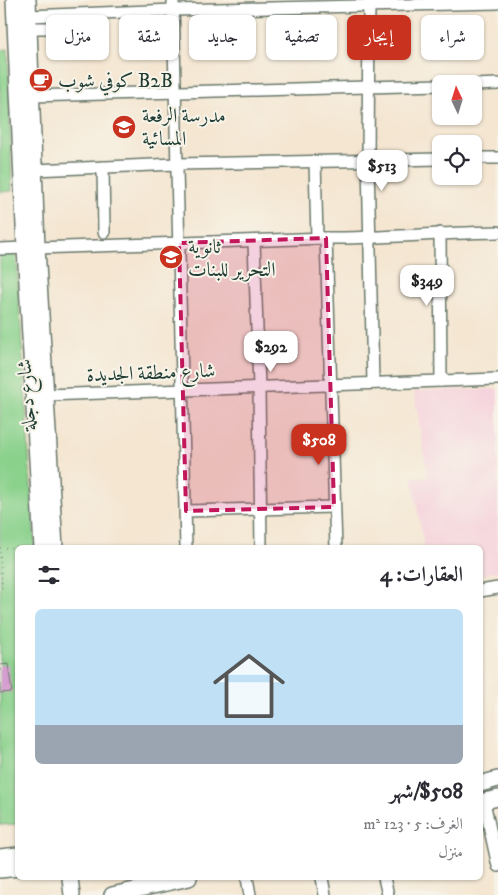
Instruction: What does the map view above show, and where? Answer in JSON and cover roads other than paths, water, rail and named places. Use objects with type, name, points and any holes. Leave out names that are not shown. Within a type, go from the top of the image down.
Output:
[{"type":"main road","name":"شارع دجلة","points":[[14,0],[31,248],[46,395],[55,545]]},
{"type":"main road","name":"شارع دجلة","points":[[28,0],[34,170],[31,248],[39,545]]},
{"type":"main road","points":[[483,780],[498,779]]},
{"type":"main road","points":[[0,858],[15,856]]},
{"type":"main road","points":[[0,870],[15,868]]},
{"type":"main road","points":[[70,880],[72,895]]},
{"type":"main road","points":[[81,880],[82,895]]},
{"type":"main road","points":[[112,895],[162,889],[184,880]]},
{"type":"street","points":[[132,12],[134,0]]},
{"type":"street","points":[[29,22],[132,12],[173,5],[369,2],[498,4]]},
{"type":"street","points":[[369,2],[368,162],[373,383]]},
{"type":"street","points":[[173,5],[186,545]]},
{"type":"street","points":[[29,22],[46,24]]},
{"type":"street","points":[[482,85],[498,84]]},
{"type":"street","points":[[31,96],[432,85]]},
{"type":"street","points":[[482,158],[498,158]]},
{"type":"street","points":[[34,170],[177,164],[432,159]]},
{"type":"street","points":[[315,161],[322,238],[330,384],[336,545]]},
{"type":"street","points":[[103,167],[104,232]]},
{"type":"street","points":[[0,249],[370,238],[440,233],[498,232]]},
{"type":"street","points":[[440,233],[441,381]]},
{"type":"street","points":[[254,241],[259,387],[261,545]]},
{"type":"street","name":"شارع منطقة الجديدة","points":[[46,395],[498,379]]},
{"type":"street","points":[[186,511],[334,507]]},
{"type":"street","points":[[483,590],[498,588]]},
{"type":"street","points":[[487,801],[498,866]]},
{"type":"street","points":[[247,880],[250,895]]},
{"type":"street","points":[[322,880],[324,895]]},
{"type":"street","points":[[384,880],[388,895]]},
{"type":"place","name":"كوفي شوب B2B","points":[[41,80]]},
{"type":"place","name":"مدرسة الرفعة المسائية","points":[[124,127]]},
{"type":"place","name":"ثانوية التحرير للبنات","points":[[171,257]]}]
